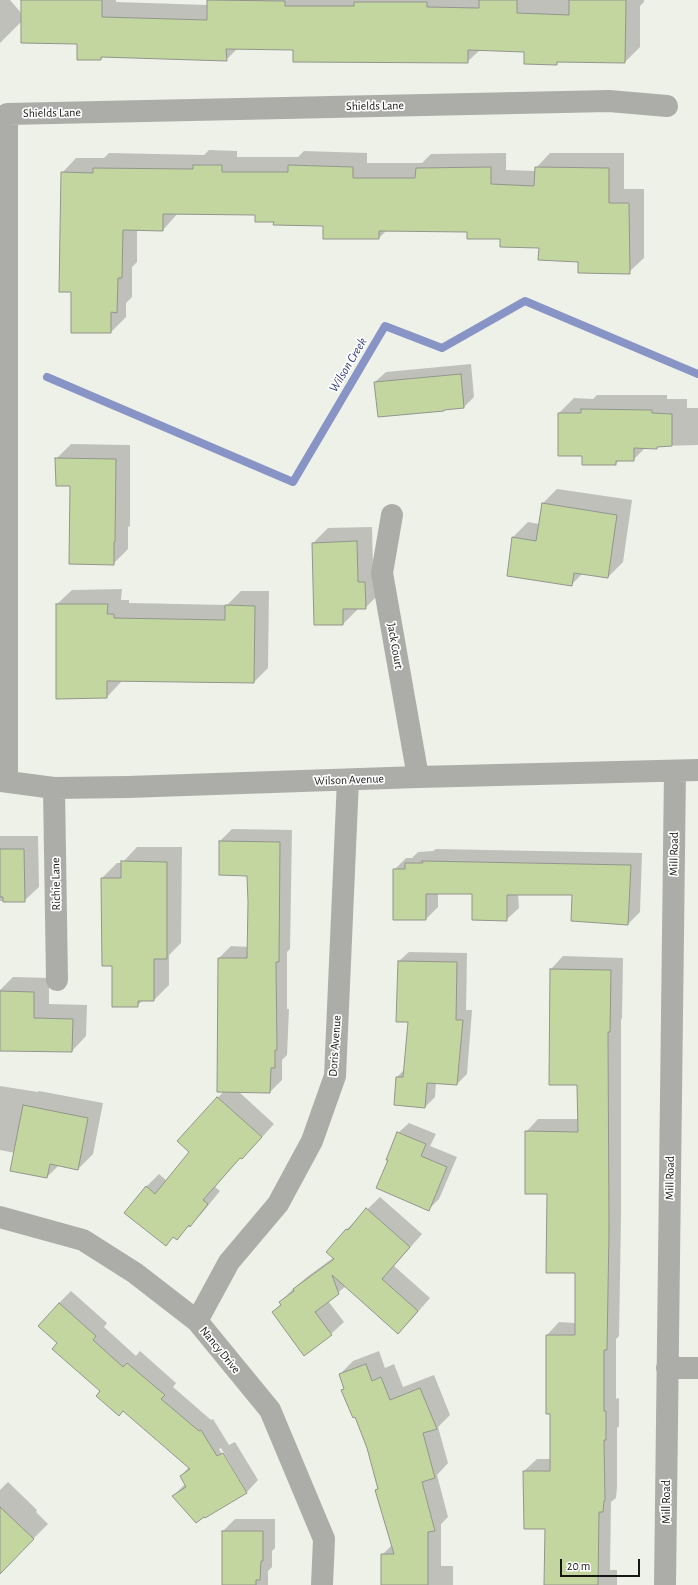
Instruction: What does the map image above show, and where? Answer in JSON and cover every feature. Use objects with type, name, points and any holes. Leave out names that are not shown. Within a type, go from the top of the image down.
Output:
[{"type":"street","name":"Shields Lane","points":[[4,781],[7,114],[609,101],[667,106]]},
{"type":"street","name":"Jack Court","points":[[392,515],[382,573],[418,777]]},
{"type":"street","name":"Wilson Avenue","points":[[4,781],[54,788],[128,787],[418,777],[698,770]]},
{"type":"street","name":"Mill Road","points":[[665,1585],[675,771]]},
{"type":"street","name":"Doris Avenue","points":[[197,1321],[229,1262],[278,1204],[312,1140],[334,1076],[348,780]]},
{"type":"street","name":"Richie Lane","points":[[54,788],[57,980]]},
{"type":"street","name":"Nancy Drive","points":[[0,1217],[83,1240],[135,1273],[197,1321],[270,1410],[324,1539],[322,1585]]},
{"type":"street","points":[[667,1368],[698,1368]]},
{"type":"building","points":[[21,0],[102,0],[102,17],[207,20],[207,0],[285,1],[285,6],[354,6],[354,2],[427,2],[427,7],[479,8],[479,0],[517,0],[517,13],[569,15],[569,0],[626,0],[625,63],[557,62],[557,65],[524,64],[524,52],[468,50],[468,63],[293,62],[293,50],[226,49],[227,61],[101,57],[101,60],[77,60],[77,44],[21,43]]},
{"type":"building","points":[[193,165],[222,165],[222,172],[288,172],[288,165],[353,167],[353,178],[415,178],[416,168],[491,167],[491,184],[534,186],[535,167],[609,168],[609,203],[629,203],[630,274],[578,273],[578,262],[538,260],[539,248],[500,247],[500,239],[467,239],[467,232],[379,231],[379,239],[323,239],[323,226],[273,225],[274,222],[255,222],[255,215],[163,214],[163,231],[123,230],[122,278],[118,278],[117,313],[111,312],[111,333],[71,333],[71,292],[59,292],[61,172],[93,173],[93,168],[193,169]]},
{"type":"building","points":[[461,374],[464,408],[378,417],[374,382]]},
{"type":"building","points":[[581,409],[652,410],[652,413],[672,414],[672,446],[657,447],[657,449],[634,448],[634,461],[616,461],[616,465],[582,465],[582,456],[558,456],[558,413],[581,413]]},
{"type":"building","points":[[55,458],[116,459],[114,565],[69,564],[70,486],[56,486]]},
{"type":"building","points":[[542,503],[617,515],[608,578],[574,573],[572,586],[507,576],[512,537],[536,541]]},
{"type":"building","points":[[357,541],[358,582],[365,582],[366,609],[343,609],[343,625],[314,625],[312,543]]},
{"type":"building","points":[[56,604],[108,604],[107,614],[114,614],[114,618],[225,620],[225,605],[255,606],[254,683],[107,681],[107,698],[56,699]]},
{"type":"building","points":[[219,841],[280,842],[279,962],[276,962],[277,1050],[275,1050],[275,1068],[271,1068],[270,1093],[217,1092],[218,958],[247,958],[248,902],[247,876],[219,875]]},
{"type":"building","points":[[0,849],[24,849],[25,902],[3,902],[3,897],[0,897]]},
{"type":"building","points":[[121,861],[167,862],[167,959],[154,959],[154,1001],[138,1001],[138,1007],[112,1007],[112,966],[102,966],[101,878],[121,878]]},
{"type":"building","points":[[422,861],[631,865],[628,925],[571,921],[572,895],[507,895],[507,921],[472,920],[472,894],[426,894],[426,920],[393,920],[393,869],[405,869],[405,863],[423,863]]},
{"type":"building","points":[[398,961],[457,962],[456,1020],[463,1020],[457,1085],[427,1083],[425,1108],[394,1105],[396,1077],[403,1077],[408,1022],[396,1022]]},
{"type":"building","points":[[550,969],[611,970],[610,1032],[608,1032],[609,1231],[607,1350],[604,1350],[604,1411],[606,1411],[606,1440],[604,1440],[605,1501],[603,1512],[599,1512],[598,1585],[544,1585],[545,1529],[524,1529],[523,1471],[550,1471],[550,1414],[546,1414],[546,1335],[575,1335],[575,1273],[546,1273],[547,1194],[525,1194],[525,1131],[578,1132],[577,1085],[549,1085]]},
{"type":"building","points":[[0,991],[34,992],[34,1018],[73,1019],[72,1052],[0,1051]]},
{"type":"building","points":[[217,1097],[262,1137],[242,1159],[240,1158],[203,1200],[208,1204],[190,1227],[189,1225],[177,1240],[173,1237],[166,1246],[124,1213],[146,1186],[155,1194],[189,1152],[177,1141]]},
{"type":"building","points":[[23,1105],[88,1118],[78,1170],[50,1164],[47,1178],[10,1171]]},
{"type":"building","points":[[397,1132],[426,1144],[421,1156],[447,1167],[429,1211],[376,1188],[388,1160],[386,1160]]},
{"type":"building","points":[[366,1208],[410,1247],[382,1279],[418,1311],[398,1334],[332,1275],[339,1294],[315,1312],[332,1335],[304,1356],[272,1312],[281,1305],[279,1302],[294,1291],[293,1289],[334,1259],[326,1252],[346,1229],[348,1230]]},
{"type":"building","points":[[59,1303],[96,1336],[93,1340],[123,1367],[127,1363],[165,1395],[161,1399],[199,1431],[201,1430],[217,1456],[223,1453],[247,1493],[196,1523],[172,1496],[186,1487],[180,1476],[190,1469],[123,1411],[119,1416],[96,1396],[100,1391],[52,1349],[57,1343],[38,1326]]},
{"type":"building","points":[[366,1364],[372,1381],[381,1377],[390,1400],[420,1388],[437,1429],[423,1433],[435,1478],[422,1482],[435,1531],[428,1532],[428,1585],[381,1585],[381,1554],[394,1554],[375,1490],[378,1489],[367,1448],[355,1417],[353,1418],[341,1390],[344,1389],[339,1374]]},
{"type":"building","points":[[0,1507],[34,1539],[0,1574]]},
{"type":"building","points":[[222,1531],[263,1531],[263,1561],[261,1561],[260,1580],[256,1580],[256,1585],[222,1585]]},
{"type":"waterway","name":"Wilson Creek","points":[[47,377],[293,482],[385,326],[442,348],[525,301],[698,374]]}]
